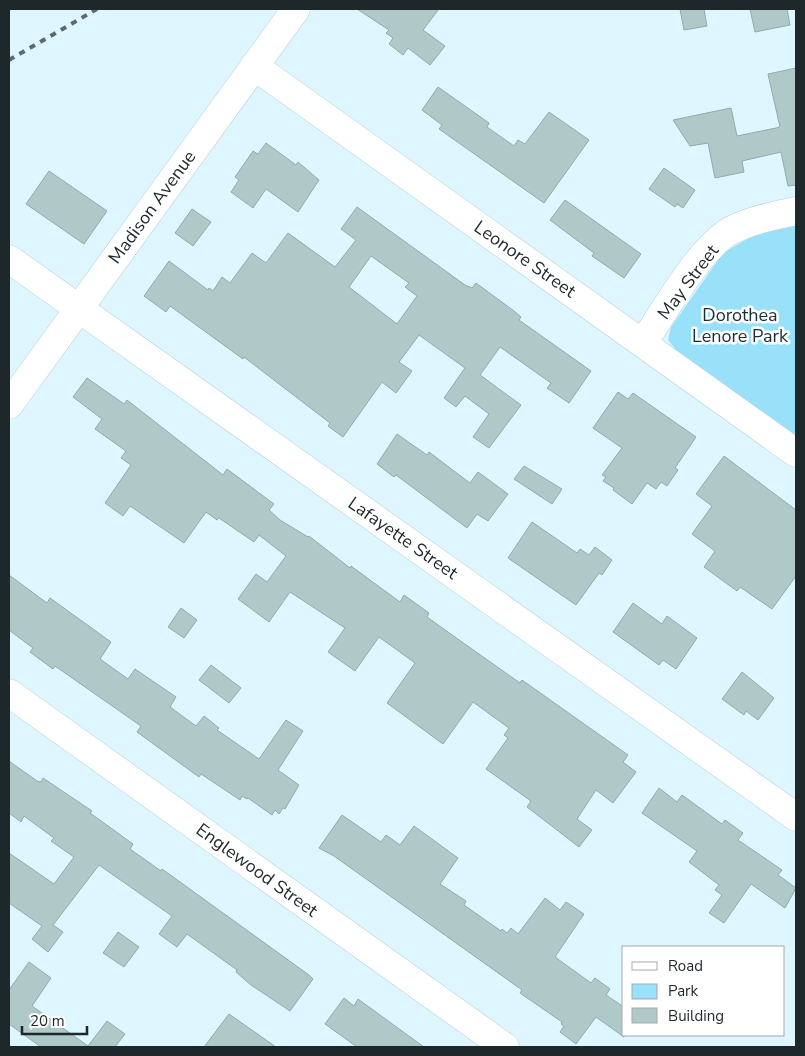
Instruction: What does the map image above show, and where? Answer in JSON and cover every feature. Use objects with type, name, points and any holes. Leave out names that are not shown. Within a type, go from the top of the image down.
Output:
[{"type":"street","name":"Madison Avenue","points":[[9,406],[296,9]]},
{"type":"street","name":"Leonore Street","points":[[254,66],[796,453]]},
{"type":"street","name":"May Street","points":[[643,343],[691,274],[719,240],[733,230],[753,221],[796,211]]},
{"type":"street","name":"Lafayette Street","points":[[9,259],[796,817]]},
{"type":"street","name":"Englewood Street","points":[[9,693],[505,1047]]},
{"type":"green space","name":"Dorothea Lenore Park","points":[[796,224],[796,436],[676,350],[668,340],[671,327],[723,253],[754,235]]},
{"type":"building","points":[[357,9],[439,9],[423,30],[445,46],[430,65],[408,48],[403,55],[389,44],[393,38],[386,33],[389,30]]},
{"type":"building","points":[[680,9],[704,9],[707,26],[684,30]]},
{"type":"building","points":[[750,9],[787,9],[790,25],[755,32]]},
{"type":"building","points":[[796,68],[796,185],[788,186],[781,152],[742,161],[744,172],[715,178],[708,143],[690,146],[673,120],[731,108],[737,136],[780,127],[768,74]]},
{"type":"building","points":[[438,87],[489,123],[487,127],[514,146],[518,140],[525,144],[549,112],[589,140],[544,203],[439,129],[442,125],[422,110]]},
{"type":"building","points":[[266,143],[296,165],[298,162],[319,180],[298,212],[266,189],[253,208],[231,192],[239,180],[235,177],[253,151],[258,154]]},
{"type":"building","points":[[664,168],[695,190],[683,208],[677,204],[675,207],[649,189]]},
{"type":"building","points":[[49,171],[107,211],[84,244],[26,204]]},
{"type":"building","points":[[565,200],[641,254],[624,278],[592,256],[594,253],[550,220]]},
{"type":"building","points":[[357,207],[465,285],[472,288],[476,283],[521,317],[519,320],[591,371],[569,403],[547,388],[551,383],[500,347],[480,375],[521,405],[489,448],[473,437],[489,414],[465,396],[456,407],[444,398],[465,368],[419,335],[399,362],[412,371],[396,393],[382,382],[343,437],[328,426],[330,423],[244,357],[243,359],[170,306],[166,312],[144,296],[169,261],[208,290],[209,288],[213,291],[222,277],[230,283],[252,253],[266,263],[288,233],[335,267],[356,240],[341,229]],"holes":[[[371,256],[409,283],[405,287],[417,296],[397,324],[349,287]]]},
{"type":"building","points":[[192,209],[211,222],[193,246],[175,233]]},
{"type":"building","points":[[87,378],[124,404],[127,400],[223,475],[227,469],[274,504],[269,510],[280,520],[309,536],[350,568],[351,566],[400,602],[404,595],[429,613],[427,617],[520,683],[522,680],[628,755],[623,762],[636,772],[613,803],[596,790],[577,819],[592,830],[579,847],[527,807],[531,801],[486,769],[508,738],[504,735],[509,728],[473,702],[443,744],[387,703],[415,663],[379,637],[355,671],[328,652],[345,628],[290,592],[269,622],[238,599],[256,574],[267,582],[286,556],[259,535],[254,542],[219,518],[217,520],[206,512],[184,543],[130,506],[123,516],[105,503],[131,465],[121,458],[126,451],[95,429],[102,419],[73,397]]},
{"type":"building","points":[[618,392],[628,399],[633,393],[696,437],[675,468],[678,470],[667,486],[661,482],[656,489],[647,483],[632,504],[603,481],[606,477],[602,475],[622,448],[593,428]]},
{"type":"building","points":[[397,434],[427,455],[429,452],[470,483],[478,472],[508,494],[488,521],[477,514],[467,528],[396,475],[394,477],[377,464]]},
{"type":"building","points":[[724,456],[796,510],[796,576],[772,609],[740,587],[737,591],[704,567],[715,551],[692,534],[712,506],[696,494]]},
{"type":"building","points":[[524,466],[562,489],[552,504],[514,479]]},
{"type":"building","points":[[532,522],[577,553],[580,549],[589,555],[595,547],[612,560],[602,575],[599,573],[576,605],[508,558]]},
{"type":"building","points":[[9,575],[47,603],[50,598],[111,642],[100,659],[128,679],[135,669],[176,697],[170,707],[196,726],[204,716],[219,728],[217,730],[259,759],[286,720],[303,731],[278,770],[299,785],[285,809],[283,808],[279,814],[275,810],[272,815],[248,798],[242,796],[240,800],[201,774],[199,777],[137,732],[141,726],[55,666],[53,669],[30,652],[33,648],[9,630]]},
{"type":"building","points":[[633,603],[662,624],[667,616],[697,638],[676,669],[663,660],[659,665],[613,632]]},
{"type":"building","points":[[181,608],[197,620],[184,638],[168,627]]},
{"type":"building","points":[[211,665],[241,688],[229,703],[199,680]]},
{"type":"building","points":[[742,672],[774,698],[758,720],[746,711],[744,715],[722,699]]},
{"type":"building","points":[[9,761],[37,781],[41,782],[43,778],[92,811],[90,813],[133,844],[130,849],[161,871],[162,869],[309,975],[313,979],[290,1011],[251,985],[236,972],[237,970],[187,934],[177,947],[159,934],[172,916],[99,865],[53,925],[63,932],[48,952],[32,939],[42,926],[9,903],[9,853],[54,884],[74,857],[51,841],[54,838],[24,816],[21,822],[9,813]]},
{"type":"building","points":[[659,788],[677,802],[682,795],[722,824],[725,820],[743,833],[738,840],[782,870],[778,875],[796,888],[785,908],[751,884],[724,923],[709,913],[722,895],[715,890],[719,885],[689,862],[697,851],[642,813]]},
{"type":"building","points":[[342,815],[381,842],[386,835],[400,845],[414,826],[458,858],[440,884],[466,901],[464,905],[501,931],[502,929],[507,933],[511,928],[518,934],[545,898],[560,910],[566,902],[584,914],[555,957],[591,983],[595,978],[610,989],[606,995],[622,1006],[622,1036],[596,1017],[576,1044],[560,1032],[564,1026],[561,1024],[562,1022],[520,993],[522,990],[334,856],[319,848]]},
{"type":"building","points":[[118,932],[139,947],[124,967],[103,953]]},
{"type":"building","points":[[29,962],[51,978],[32,1006],[88,1046],[107,1021],[125,1034],[115,1047],[41,1047],[9,1024],[9,990]]},
{"type":"building","points":[[344,998],[354,1006],[358,999],[424,1047],[357,1047],[325,1024]]},
{"type":"building","points":[[229,1014],[276,1047],[204,1047]]},
{"type":"railway","points":[[9,60],[97,9]]}]
